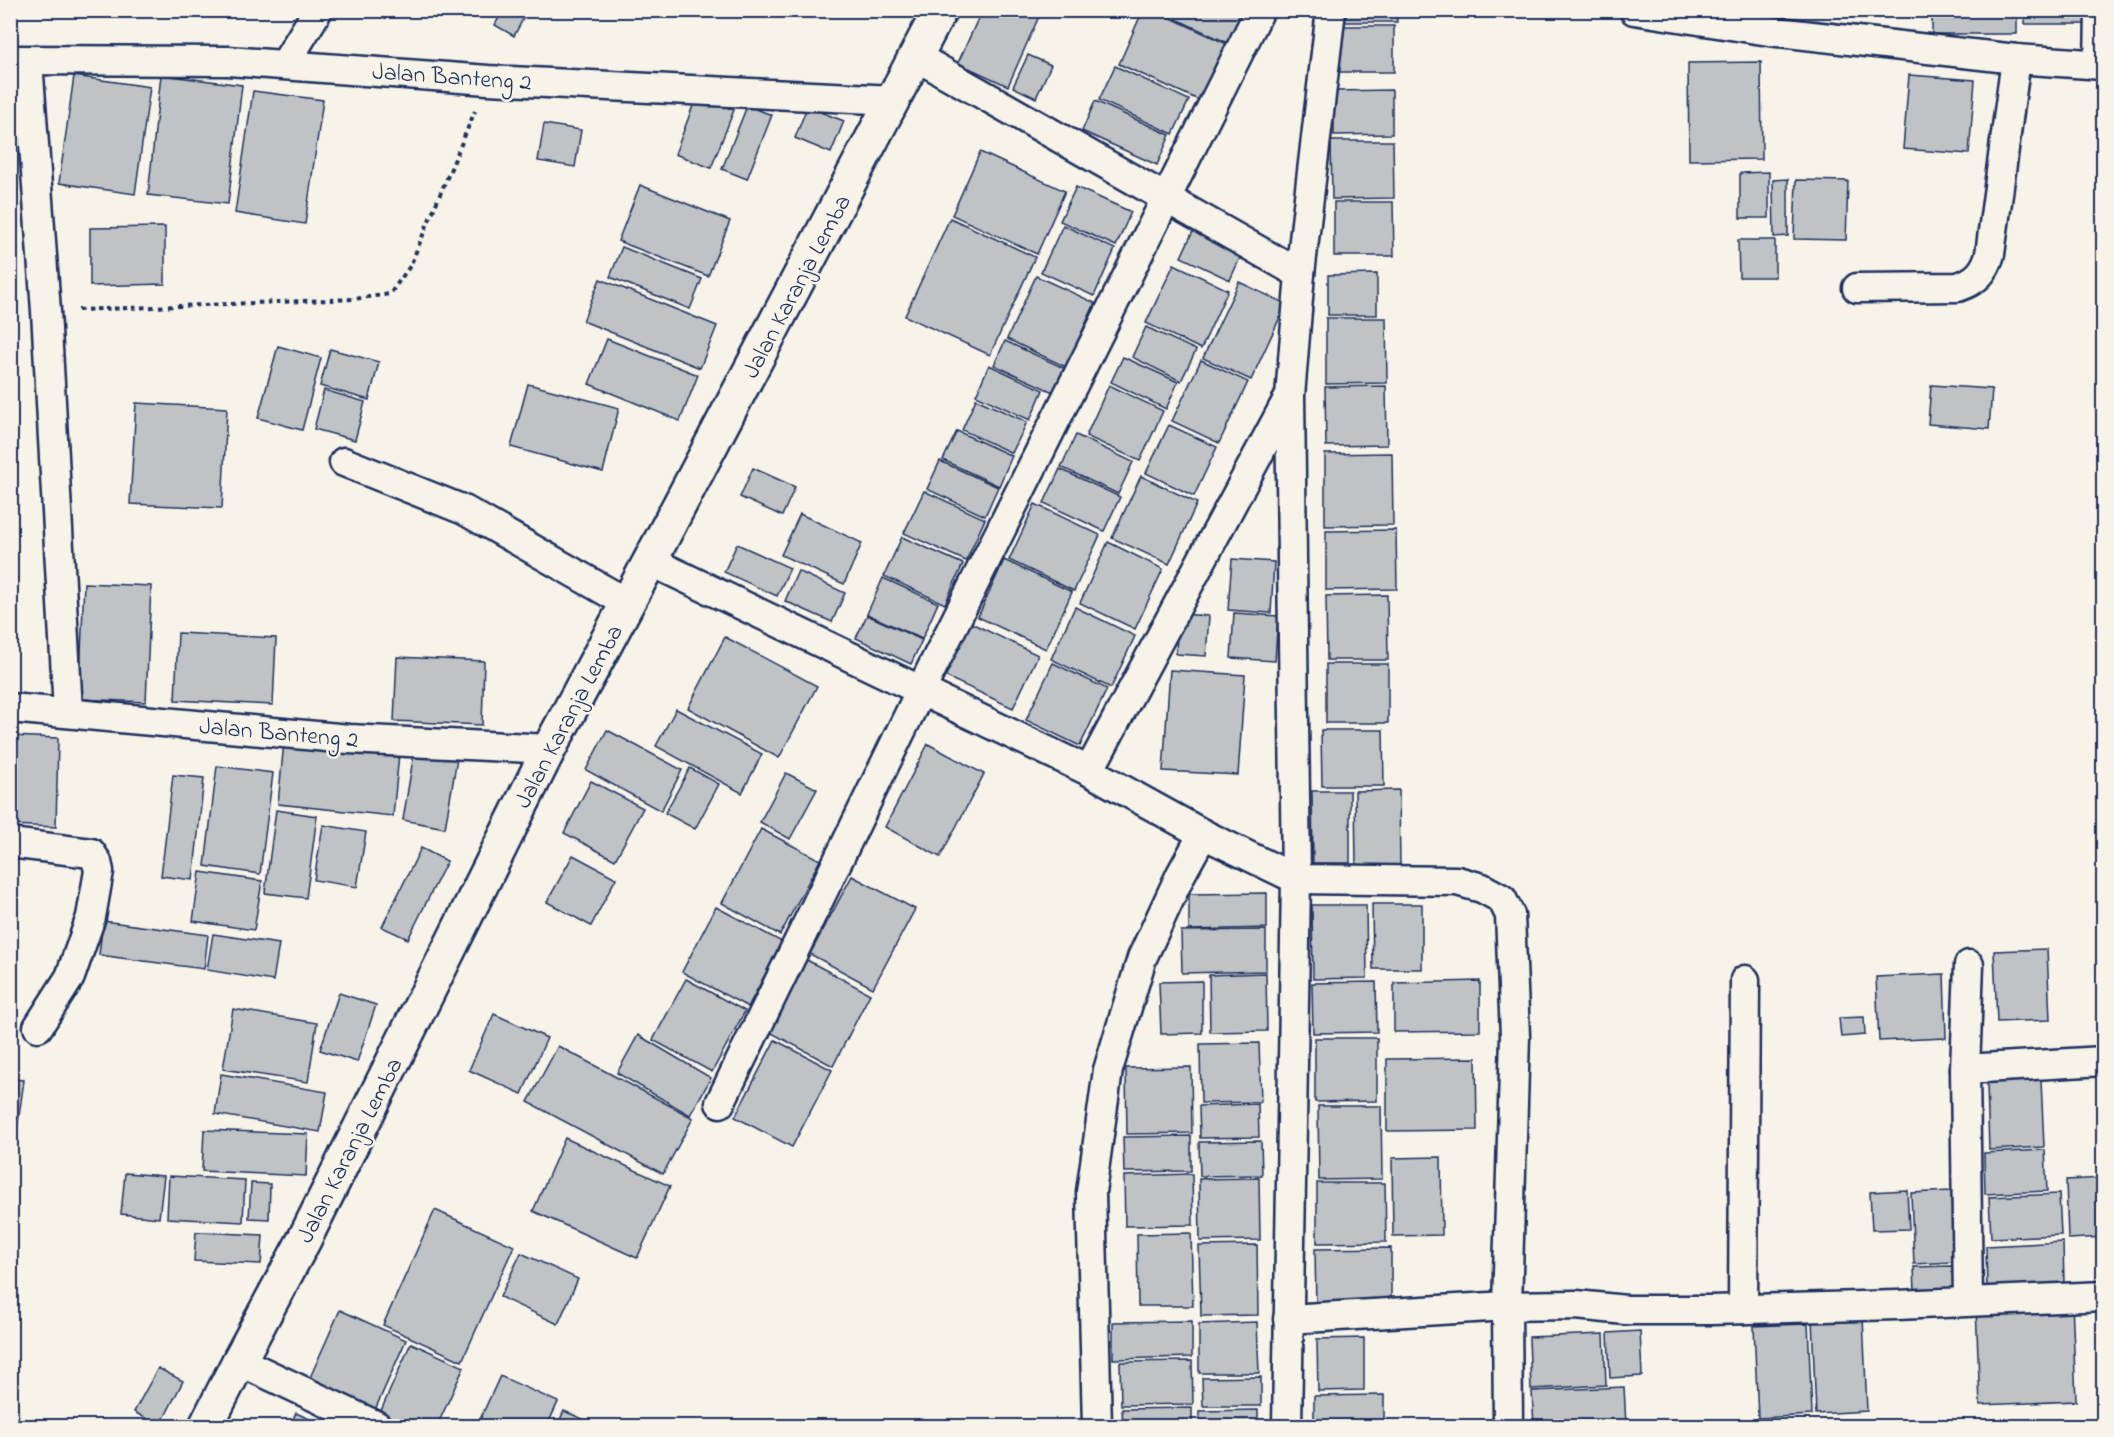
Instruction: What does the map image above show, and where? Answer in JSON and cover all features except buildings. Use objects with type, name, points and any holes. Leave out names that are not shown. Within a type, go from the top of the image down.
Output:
[{"type":"main road","name":"Jalan Karanja Lemba","points":[[206,1426],[304,1240],[549,749],[940,10]]},
{"type":"street","points":[[285,64],[318,10]]},
{"type":"street","points":[[720,1103],[920,692],[1260,10]]},
{"type":"street","points":[[1287,1426],[1296,879],[1290,396],[1300,274],[1331,10]]},
{"type":"street","points":[[1634,10],[1770,21],[2016,59],[2101,65],[2100,10]]},
{"type":"street","points":[[915,56],[1300,274]]},
{"type":"street","points":[[1857,288],[1958,287],[1973,282],[1984,271],[1990,254],[2016,59]]},
{"type":"street","points":[[19,61],[46,311],[68,712]]},
{"type":"street","name":"Jalan Banteng 2","points":[[19,61],[228,61],[488,80],[894,100]]},
{"type":"street","points":[[1089,771],[1290,396]]},
{"type":"street","points":[[344,462],[464,510],[627,603]]},
{"type":"street","points":[[650,561],[1089,771],[1203,834],[1296,879],[1457,881],[1482,888],[1502,899],[1510,915],[1515,1036],[1507,1306],[1508,1426]]},
{"type":"street","name":"Jalan Banteng 2","points":[[10,708],[349,739],[549,749]]},
{"type":"street","points":[[1097,1426],[1091,1192],[1108,1070],[1143,958],[1181,874],[1203,834]]},
{"type":"street","points":[[10,843],[91,853],[97,862],[99,871],[91,917],[70,977],[38,1027]]},
{"type":"street","points":[[1968,1301],[1965,1069],[1969,965]]},
{"type":"street","points":[[1743,1309],[1745,980]]},
{"type":"street","points":[[1965,1069],[2103,1061]]},
{"type":"street","points":[[1288,1319],[1507,1306],[1576,1305],[1626,1310],[1743,1309],[2103,1296]]},
{"type":"street","points":[[239,1360],[377,1426]]},
{"type":"path","points":[[46,311],[354,299],[390,294],[410,266],[488,80]]}]
